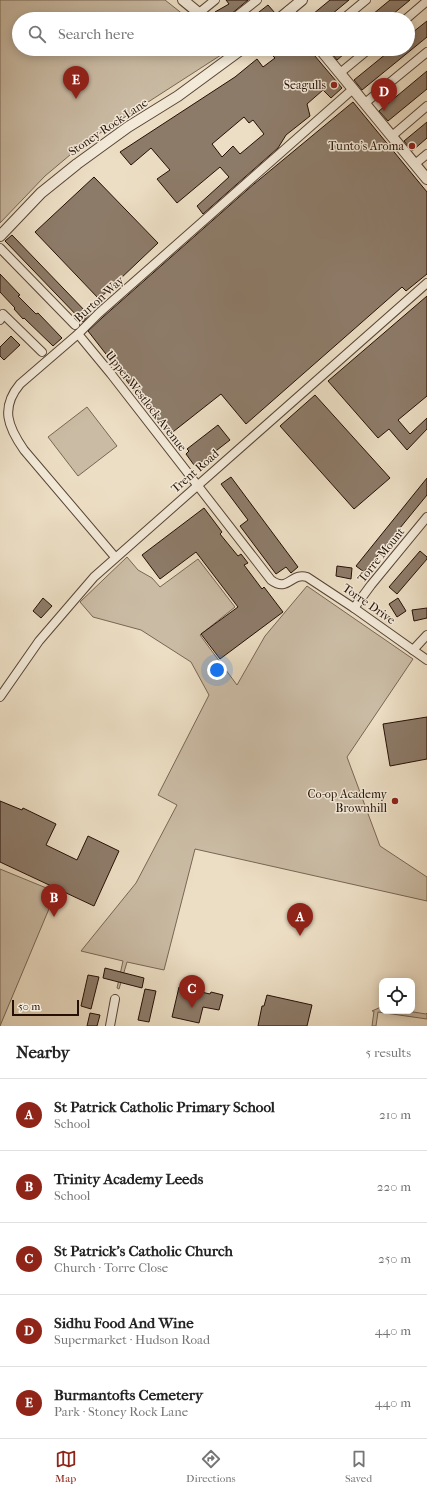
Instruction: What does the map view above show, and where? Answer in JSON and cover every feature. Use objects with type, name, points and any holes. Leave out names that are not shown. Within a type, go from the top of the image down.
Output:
[{"type":"street","points":[[183,0],[198,12]]},
{"type":"street","points":[[206,12],[215,0]]},
{"type":"street","points":[[241,12],[256,0]]},
{"type":"street","points":[[294,12],[302,0]]},
{"type":"street","points":[[351,12],[366,0]]},
{"type":"street","points":[[414,12],[427,1]]},
{"type":"street","points":[[365,103],[427,52]]},
{"type":"street","name":"Stoney Rock Lane","points":[[0,236],[41,193],[76,164],[128,127],[178,96],[232,56]]},
{"type":"street","points":[[326,56],[427,179]]},
{"type":"street","points":[[340,73],[361,56]]},
{"type":"street","name":"Burton Way","points":[[115,557],[24,450],[16,438],[7,412],[15,390],[78,334],[99,313],[353,89]]},
{"type":"street","points":[[392,136],[427,106]]},
{"type":"street","points":[[415,164],[427,154]]},
{"type":"street","points":[[0,248],[75,325]]},
{"type":"street","name":"Trent Road","points":[[0,697],[21,665],[48,630],[94,577],[427,282]]},
{"type":"street","points":[[1,315],[42,352]]},
{"type":"street","name":"Upper Westlock Avenue","points":[[78,334],[111,374],[196,486],[271,580],[276,584],[282,585],[302,576],[311,580]]},
{"type":"street","name":"Torre Mount","points":[[354,608],[371,585],[427,518]]},
{"type":"street","name":"Torre Drive","points":[[311,580],[354,608],[427,660]]},
{"type":"street","points":[[413,650],[427,635]]},
{"type":"street","points":[[110,1026],[115,999]]},
{"type":"shaded area","points":[[0,0],[165,0],[180,12],[12,12],[12,56],[219,56],[83,144],[45,176],[0,223]]},
{"type":"shaded area","points":[[87,407],[117,446],[78,476],[48,437]]},
{"type":"shaded area","points":[[127,557],[138,570],[152,578],[160,587],[198,559],[235,607],[200,635],[237,685],[265,636],[307,586],[413,659],[347,757],[380,846],[427,877],[427,901],[195,849],[164,970],[127,962],[119,989],[117,988],[123,961],[81,951],[136,883],[177,805],[158,795],[209,695],[191,662],[141,630],[93,617],[80,602]]},
{"type":"shaded area","points":[[0,869],[56,892],[0,1026]]},
{"type":"shaded area","points":[[379,1008],[376,1026],[372,1026],[374,1011],[372,1011]]},
{"type":"shaded area","points":[[427,1013],[427,1019],[392,1014]]},
{"type":"building","points":[[226,0],[248,0],[234,12],[215,12],[229,4]]},
{"type":"building","points":[[330,0],[349,0],[334,12],[315,12]]},
{"type":"building","points":[[390,0],[410,0],[395,12],[375,12]]},
{"type":"building","points":[[268,5],[274,12],[259,12]]},
{"type":"building","points":[[427,21],[427,37],[415,47],[415,30]]},
{"type":"building","points":[[273,56],[315,56],[342,88],[331,98],[323,90],[307,104],[310,116],[286,135],[278,148],[203,214],[197,206],[229,177],[220,167],[177,203],[157,179],[170,170],[151,148],[131,165],[120,152],[235,77],[257,59],[263,67],[275,58]],"holes":[[[244,117],[249,123],[253,120],[264,134],[240,154],[233,146],[222,157],[212,144]]]},
{"type":"building","points":[[334,56],[342,56],[337,60]]},
{"type":"building","points":[[383,56],[404,56],[362,90],[354,80]]},
{"type":"building","points":[[427,71],[427,89],[388,121],[379,111]]},
{"type":"building","points":[[353,102],[427,192],[427,274],[406,291],[402,287],[246,424],[221,394],[169,435],[88,331],[255,183],[254,184]]},
{"type":"building","points":[[427,122],[427,138],[412,151],[404,141]]},
{"type":"building","points":[[94,177],[158,243],[99,299],[35,232]]},
{"type":"building","points":[[12,235],[89,315],[83,322],[5,241]]},
{"type":"building","points":[[0,274],[20,295],[18,296],[36,314],[38,313],[62,338],[53,346],[24,318],[23,319],[0,292]]},
{"type":"building","points":[[427,296],[427,396],[398,420],[410,434],[427,418],[427,429],[407,450],[389,429],[378,438],[328,381]]},
{"type":"building","points":[[11,336],[20,345],[4,360],[0,356],[0,347]]},
{"type":"building","points":[[315,395],[390,478],[354,509],[280,426]]},
{"type":"building","points":[[218,425],[230,440],[199,464],[198,462],[194,465],[186,454],[189,451],[187,449]]},
{"type":"building","points":[[231,477],[298,567],[291,573],[286,567],[276,574],[240,526],[248,520],[221,484]]},
{"type":"building","points":[[427,478],[427,495],[364,572],[356,566]]},
{"type":"building","points":[[204,508],[222,532],[220,534],[238,556],[241,554],[248,563],[244,565],[262,589],[264,587],[283,612],[220,659],[201,634],[238,607],[196,552],[160,579],[142,555]]},
{"type":"building","points":[[420,551],[427,557],[427,559],[397,594],[389,587]]},
{"type":"building","points":[[337,566],[352,568],[351,579],[336,576]]},
{"type":"building","points":[[43,598],[52,606],[41,618],[33,611]]},
{"type":"building","points":[[398,598],[406,611],[397,617],[389,604]]},
{"type":"building","points":[[427,608],[427,618],[414,621],[412,610]]},
{"type":"building","points":[[427,717],[427,759],[390,766],[383,724]]},
{"type":"building","points":[[0,801],[22,810],[23,808],[56,824],[46,845],[77,860],[88,836],[119,851],[94,906],[0,862]]},
{"type":"building","points":[[105,968],[144,978],[142,988],[103,978]]},
{"type":"building","points":[[88,975],[99,977],[91,1009],[81,1006]]},
{"type":"building","points":[[179,987],[210,994],[211,992],[223,995],[219,1010],[203,1007],[199,1023],[172,1017]]},
{"type":"building","points":[[145,989],[156,991],[149,1022],[138,1020]]},
{"type":"building","points":[[267,995],[312,1005],[307,1026],[258,1026],[262,1006],[264,1006]]},
{"type":"building","points":[[90,1013],[100,1015],[97,1026],[87,1026]]},
{"type":"place","name":"Seagulls","points":[[334,85]]},
{"type":"place","name":"Burmantofts Cemetery","points":[[76,99]]},
{"type":"place","name":"Sidhu Food And Wine","points":[[384,111]]},
{"type":"place","name":"Tunto's Aroma","points":[[412,146]]},
{"type":"place","name":"Co-op Academy Brownhill","points":[[395,801]]},
{"type":"place","name":"Trinity Academy Leeds","points":[[54,917]]},
{"type":"place","name":"St Patrick Catholic Primary School","points":[[300,936]]},
{"type":"place","name":"St Patrick's Catholic Church","points":[[192,1008]]}]
